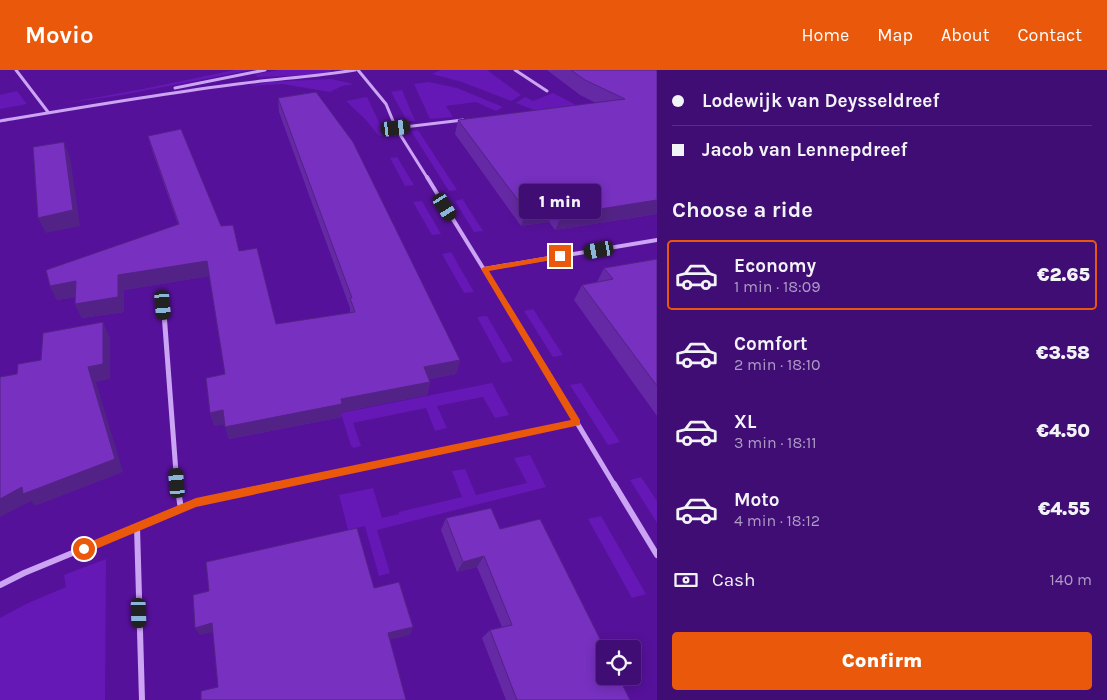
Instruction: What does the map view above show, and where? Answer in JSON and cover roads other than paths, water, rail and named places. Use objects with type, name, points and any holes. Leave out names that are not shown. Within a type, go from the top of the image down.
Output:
[{"type":"street","points":[[16,70],[48,112]]},
{"type":"street","points":[[145,96],[265,70]]},
{"type":"street","points":[[0,121],[145,96],[252,81],[313,77],[357,70],[386,104],[396,128],[484,269],[657,555]]},
{"type":"street","points":[[515,70],[547,91]]},
{"type":"street","points":[[396,128],[469,119]]},
{"type":"street","points":[[484,269],[657,240]]},
{"type":"street","points":[[163,305],[176,473],[181,509]]},
{"type":"street","points":[[0,585],[196,502],[577,422]]},
{"type":"street","points":[[137,527],[142,700]]}]
